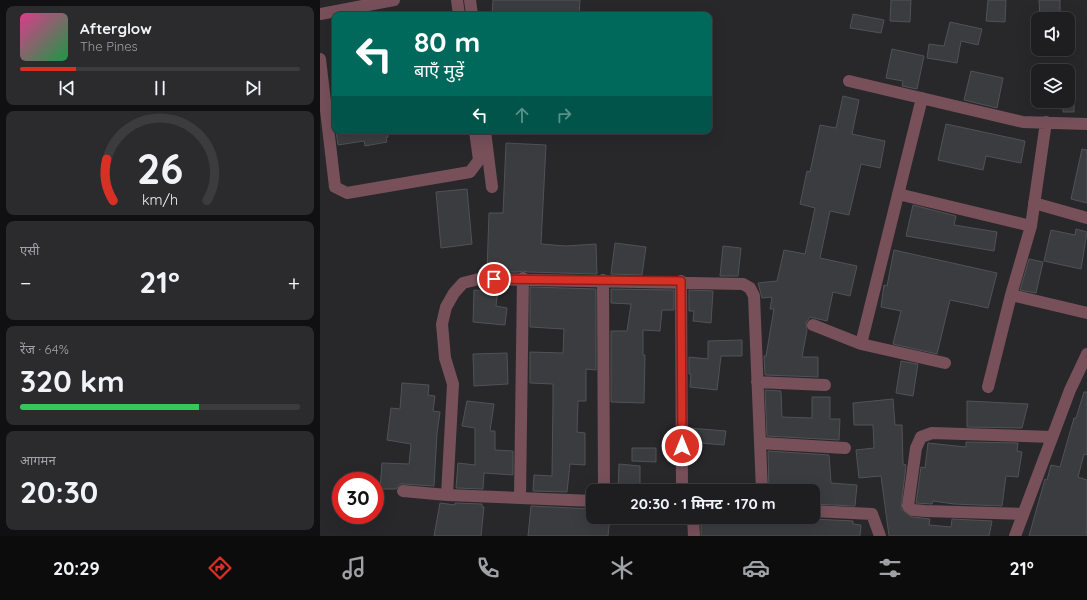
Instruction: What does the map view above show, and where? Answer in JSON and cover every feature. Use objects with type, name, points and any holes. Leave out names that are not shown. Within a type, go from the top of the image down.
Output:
[{"type":"street","points":[[320,14],[394,0]]},
{"type":"street","points":[[457,0],[459,12]]},
{"type":"street","points":[[470,0],[472,12]]},
{"type":"street","points":[[320,59],[330,103],[335,187],[347,193],[470,172],[479,160],[475,134]]},
{"type":"street","points":[[849,81],[1016,120],[1087,124]]},
{"type":"street","points":[[861,344],[922,98]]},
{"type":"street","points":[[988,387],[1011,295],[1031,226],[1046,122]]},
{"type":"street","points":[[485,134],[492,188]]},
{"type":"street","points":[[898,194],[1031,226]]},
{"type":"street","points":[[1034,204],[1087,218]]},
{"type":"street","points":[[520,497],[523,278]]},
{"type":"street","points":[[447,495],[454,401],[453,384],[444,358],[442,324],[446,307],[454,293],[463,283],[479,279],[523,278],[681,281],[743,284],[750,288],[754,296],[762,484]]},
{"type":"street","points":[[603,280],[604,484]]},
{"type":"street","points":[[681,281],[682,484]]},
{"type":"street","points":[[1011,295],[1087,313]]},
{"type":"street","points":[[813,325],[861,344],[946,363]]},
{"type":"street","points":[[1014,536],[1070,390],[1087,354]]},
{"type":"street","points":[[757,382],[825,385]]},
{"type":"street","points":[[1023,514],[925,511],[911,509],[908,506],[916,448],[921,437],[932,433],[1052,437]]},
{"type":"street","points":[[760,443],[845,448]]},
{"type":"street","points":[[403,491],[447,495],[586,501]]},
{"type":"street","points":[[820,511],[872,514],[880,536]]},
{"type":"street","points":[[693,524],[694,536]]},
{"type":"building","points":[[493,0],[580,0],[579,12],[492,12]]},
{"type":"building","points":[[891,0],[911,0],[910,22],[890,21]]},
{"type":"building","points":[[988,0],[1006,0],[1005,22],[986,21]]},
{"type":"building","points":[[1039,0],[1060,0],[1060,12],[1040,12]]},
{"type":"building","points":[[853,14],[884,20],[881,33],[850,28]]},
{"type":"building","points":[[950,22],[982,29],[978,45],[961,41],[957,63],[927,58],[929,44],[944,46]]},
{"type":"building","points":[[892,49],[924,56],[917,89],[902,86],[903,81],[886,78]]},
{"type":"building","points":[[971,71],[1003,78],[997,108],[964,100]]},
{"type":"building","points":[[843,96],[859,100],[852,134],[885,141],[880,168],[861,164],[849,215],[830,211],[820,258],[857,266],[850,296],[833,292],[827,321],[810,317],[806,323],[807,330],[802,357],[818,357],[818,377],[765,375],[764,356],[766,356],[774,309],[770,309],[772,297],[762,298],[758,283],[777,281],[784,250],[805,254],[815,208],[800,204],[807,171],[810,172],[820,125],[836,128]]},
{"type":"building","points":[[1063,108],[1074,108],[1074,112],[1063,112]]},
{"type":"building","points":[[946,124],[1025,141],[1021,163],[986,156],[983,170],[938,160]]},
{"type":"building","points":[[336,134],[388,134],[388,137],[386,138],[387,142],[365,146],[364,141],[338,145]]},
{"type":"building","points":[[506,143],[546,145],[541,244],[566,246],[596,244],[597,274],[523,271],[487,272],[489,213],[503,213]]},
{"type":"building","points":[[1082,149],[1087,150],[1087,203],[1071,199]]},
{"type":"building","points":[[467,189],[472,244],[441,248],[436,192]]},
{"type":"building","points":[[913,205],[956,216],[954,225],[997,232],[994,251],[906,236]]},
{"type":"building","points":[[1076,229],[1087,232],[1081,269],[1044,261],[1051,230],[1075,235]]},
{"type":"building","points":[[615,243],[646,247],[642,275],[611,274]]},
{"type":"building","points":[[723,246],[741,248],[738,276],[720,276]]},
{"type":"building","points":[[894,250],[997,273],[988,308],[950,300],[937,354],[893,344],[901,311],[881,307],[884,285],[887,286]]},
{"type":"building","points":[[1029,259],[1043,262],[1036,293],[1020,290]]},
{"type":"building","points":[[488,287],[498,287],[496,306],[507,308],[505,325],[473,322],[474,290],[488,291]]},
{"type":"building","points":[[530,287],[596,289],[596,370],[586,369],[586,401],[578,401],[577,432],[585,433],[585,465],[570,464],[567,492],[533,491],[534,475],[552,476],[553,384],[530,383],[530,352],[563,353],[564,329],[530,327]]},
{"type":"building","points":[[611,289],[674,290],[674,310],[662,310],[660,331],[643,330],[643,355],[645,355],[644,403],[611,402],[611,331],[627,331],[631,304],[611,303]]},
{"type":"building","points":[[689,290],[713,291],[711,323],[693,321],[694,311],[689,311]]},
{"type":"building","points":[[742,340],[742,356],[721,356],[717,390],[690,387],[691,374],[689,374],[689,357],[708,359],[708,341]]},
{"type":"building","points":[[507,353],[508,384],[474,386],[473,354]]},
{"type":"building","points":[[901,361],[918,364],[913,396],[896,393]]},
{"type":"building","points":[[402,383],[429,385],[428,395],[435,396],[433,411],[440,412],[437,433],[434,486],[400,484],[396,489],[384,489],[384,472],[381,472],[382,463],[409,464],[411,444],[387,440],[391,408],[400,409]]},
{"type":"building","points":[[765,390],[781,391],[782,417],[812,418],[812,397],[830,397],[830,419],[840,419],[839,440],[767,436]]},
{"type":"building","points":[[1084,392],[1087,392],[1087,455],[1084,454],[1078,477],[1087,480],[1087,536],[1029,536],[1045,479],[1047,480],[1051,465],[1060,467],[1074,418],[1076,418]]},
{"type":"building","points":[[893,399],[895,425],[902,425],[903,464],[906,465],[901,509],[912,517],[930,519],[929,525],[951,527],[952,519],[992,521],[989,536],[889,536],[881,476],[859,478],[856,450],[874,448],[873,425],[854,425],[853,403]]},
{"type":"building","points":[[467,401],[494,404],[490,431],[495,431],[495,450],[513,451],[513,475],[484,473],[483,489],[456,488],[458,463],[475,465],[475,428],[462,426]]},
{"type":"building","points":[[967,401],[1028,404],[1022,428],[967,427]]},
{"type":"building","points":[[689,428],[726,431],[724,445],[689,442]]},
{"type":"building","points":[[966,442],[1018,443],[1017,451],[1022,452],[1018,477],[1006,476],[1002,506],[954,504],[933,501],[932,504],[916,503],[921,467],[925,468],[928,443],[966,447]]},
{"type":"building","points":[[632,448],[656,448],[656,462],[632,461]]},
{"type":"building","points":[[768,451],[829,455],[831,483],[857,485],[855,506],[820,504],[820,484],[769,484]]},
{"type":"building","points":[[619,464],[640,466],[640,484],[618,484]]},
{"type":"building","points":[[440,503],[455,505],[455,503],[482,504],[482,507],[484,507],[481,536],[434,536]]},
{"type":"building","points":[[531,506],[586,509],[586,524],[609,524],[608,536],[528,536]]},
{"type":"building","points":[[820,519],[853,521],[853,524],[861,525],[860,536],[701,536],[701,524],[820,524]]},
{"type":"route","points":[[494,279],[523,278],[681,281],[682,446]]}]
